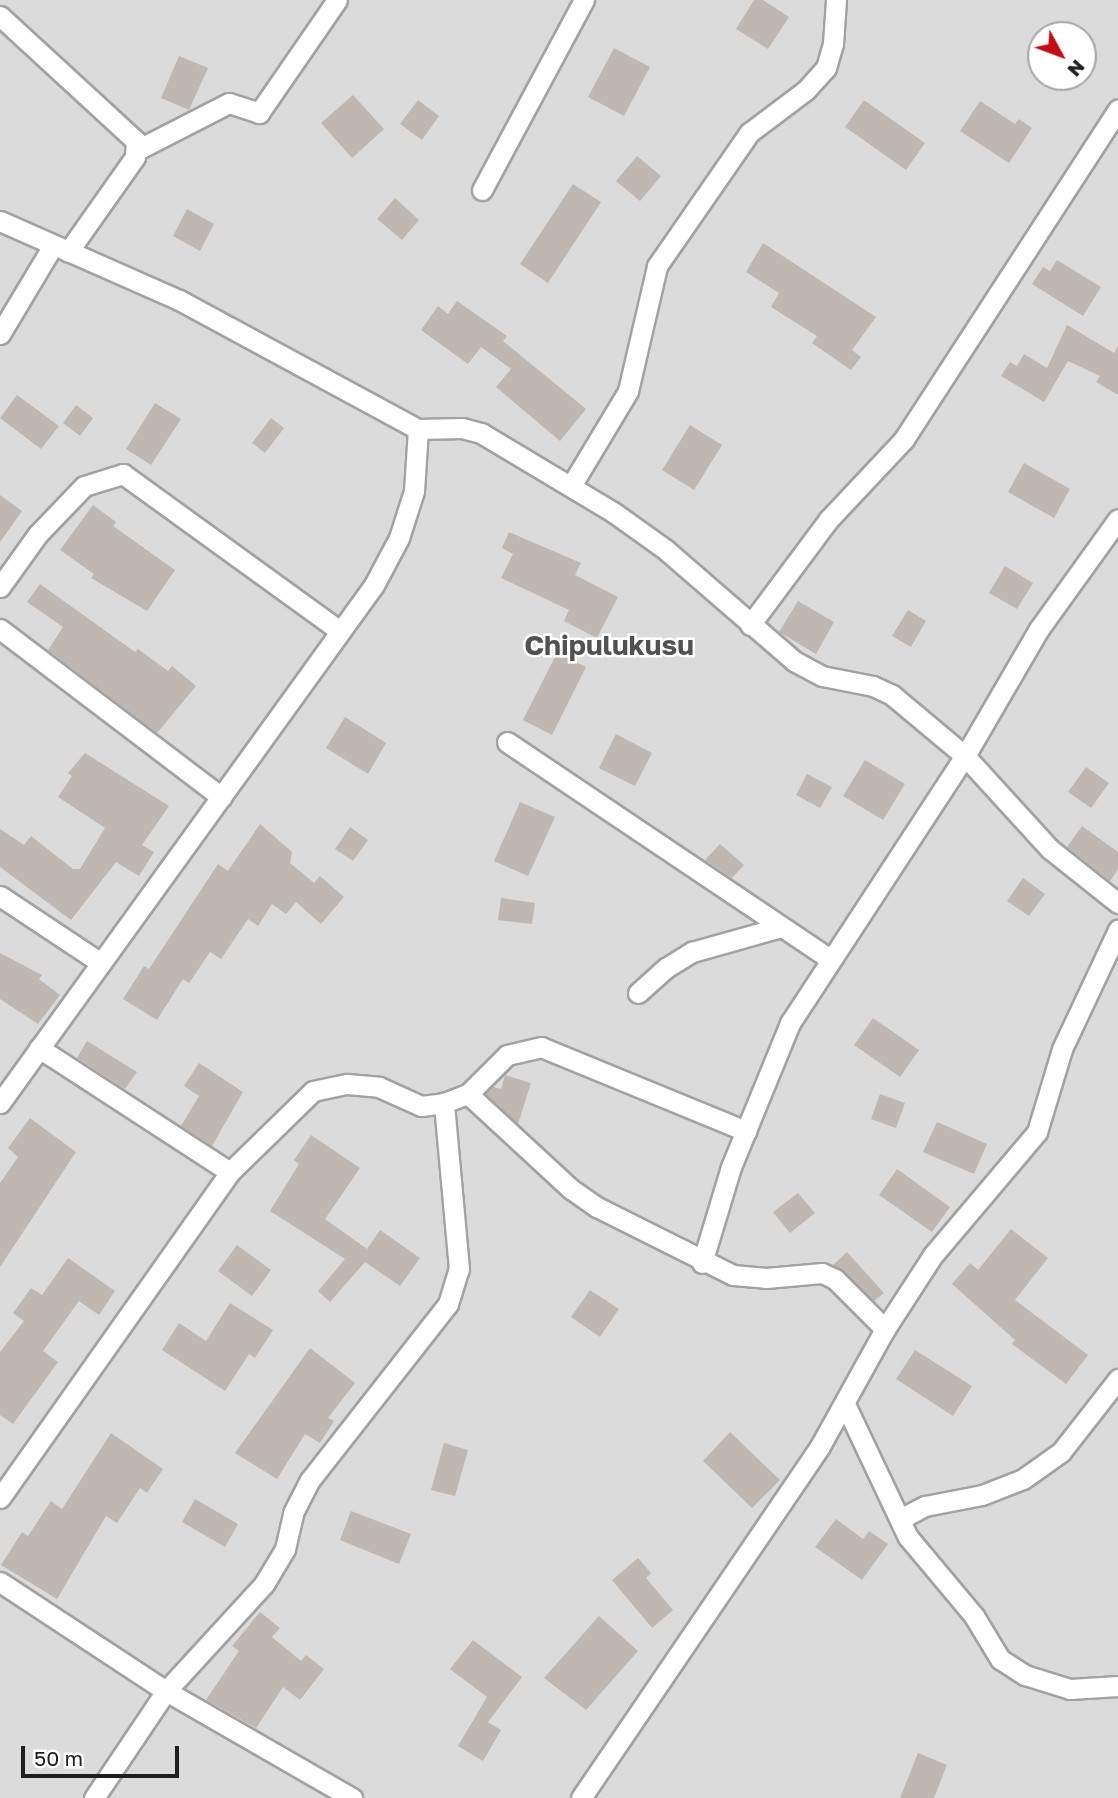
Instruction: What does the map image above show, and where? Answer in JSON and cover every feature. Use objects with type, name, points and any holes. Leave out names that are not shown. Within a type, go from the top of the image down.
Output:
[{"type":"street","points":[[0,334],[60,249],[137,150],[229,103],[259,113],[337,0]]},
{"type":"street","points":[[482,190],[584,0]]},
{"type":"street","points":[[571,486],[628,391],[657,266],[750,133],[806,90],[826,68],[834,44],[836,0]]},
{"type":"street","points":[[0,16],[130,135],[137,150]]},
{"type":"street","points":[[750,625],[829,519],[904,439],[1118,109]]},
{"type":"street","points":[[0,220],[60,249],[180,300],[418,429],[461,428],[481,433],[571,486],[666,550],[794,661],[822,676],[892,695],[965,757],[1050,849],[1118,902]]},
{"type":"street","points":[[0,1103],[374,585],[399,538],[414,491],[418,429]]},
{"type":"street","points":[[0,587],[38,534],[84,486],[123,474],[340,631]]},
{"type":"street","points":[[702,1263],[746,1130],[790,1023],[965,757],[1039,629],[1118,519]]},
{"type":"street","points":[[0,629],[220,797]]},
{"type":"street","points":[[507,742],[830,959]]},
{"type":"street","points":[[0,896],[101,963]]},
{"type":"street","points":[[638,993],[666,968],[692,952],[781,927]]},
{"type":"street","points":[[581,1798],[845,1404],[885,1329],[933,1255],[1037,1132],[1062,1049],[1118,930]]},
{"type":"street","points":[[0,1498],[230,1172],[298,1102],[327,1085],[379,1087],[421,1106],[444,1103],[468,1094],[507,1055],[541,1047],[746,1130]]},
{"type":"street","points":[[39,1048],[230,1172]]},
{"type":"street","points":[[468,1094],[571,1189],[702,1263],[733,1275],[766,1278],[822,1273],[835,1279],[885,1329]]},
{"type":"street","points":[[93,1798],[166,1691],[264,1584],[285,1549],[293,1513],[310,1480],[448,1304],[459,1269],[444,1103]]},
{"type":"street","points":[[902,1518],[925,1506],[982,1495],[1023,1479],[1061,1452],[1118,1379]]},
{"type":"street","points":[[845,1404],[874,1472],[902,1518],[920,1557],[974,1616],[1000,1659],[1025,1675],[1070,1689],[1118,1686]]},
{"type":"street","points":[[0,1582],[166,1691],[352,1798]]},
{"type":"shaded area","points":[[0,0],[1118,0],[1118,1798],[0,1798]]},
{"type":"building","points":[[754,0],[763,0],[789,17],[768,49],[736,29]]},
{"type":"building","points":[[614,48],[650,67],[624,116],[588,97]]},
{"type":"building","points":[[179,56],[208,68],[189,110],[161,98]]},
{"type":"building","points":[[353,95],[384,129],[352,158],[321,123]]},
{"type":"building","points":[[418,100],[439,116],[422,140],[400,124]]},
{"type":"building","points":[[864,100],[925,143],[906,170],[845,127]]},
{"type":"building","points":[[980,101],[1015,124],[1019,119],[1032,128],[1009,163],[960,131]]},
{"type":"building","points":[[637,156],[661,176],[640,201],[616,181]]},
{"type":"building","points":[[573,184],[601,202],[548,283],[520,264]]},
{"type":"building","points":[[395,198],[419,220],[402,240],[377,219]]},
{"type":"building","points":[[187,209],[214,224],[200,251],[173,236]]},
{"type":"building","points":[[763,243],[876,317],[852,350],[861,357],[851,370],[812,343],[817,336],[771,307],[779,293],[746,272]]},
{"type":"building","points":[[1057,260],[1101,287],[1083,316],[1032,284],[1043,267],[1050,271]]},
{"type":"building","points":[[457,301],[507,336],[503,341],[586,409],[560,441],[496,387],[511,369],[481,347],[468,364],[421,330],[438,306],[448,314]]},
{"type":"building","points":[[1067,325],[1114,353],[1118,346],[1118,395],[1096,382],[1100,376],[1068,361],[1044,402],[1001,376],[1010,362],[1017,366],[1024,354],[1047,368]]},
{"type":"building","points":[[17,395],[59,426],[41,449],[0,418]]},
{"type":"building","points":[[155,403],[181,419],[151,465],[126,449]]},
{"type":"building","points":[[76,405],[93,418],[80,436],[63,423]]},
{"type":"building","points":[[271,418],[284,428],[265,453],[252,443]]},
{"type":"building","points":[[690,425],[722,445],[694,490],[662,470]]},
{"type":"building","points":[[1024,463],[1070,489],[1054,518],[1008,492]]},
{"type":"building","points":[[0,495],[22,511],[0,542]]},
{"type":"building","points":[[93,505],[116,522],[113,526],[175,570],[147,611],[91,578],[94,574],[60,550]]},
{"type":"building","points":[[509,532],[581,563],[575,575],[618,597],[597,638],[564,621],[569,610],[501,578],[513,554],[502,548]]},
{"type":"building","points":[[1005,566],[1033,583],[1017,609],[989,593]]},
{"type":"building","points":[[40,584],[135,652],[138,649],[168,671],[172,666],[196,686],[157,733],[48,650],[63,627],[27,602]]},
{"type":"building","points":[[798,601],[834,622],[816,654],[779,632]]},
{"type":"building","points":[[908,610],[926,621],[911,647],[892,636]]},
{"type":"building","points":[[557,653],[586,667],[552,735],[523,720]]},
{"type":"building","points":[[345,717],[386,743],[368,774],[326,748]]},
{"type":"building","points":[[616,734],[652,753],[635,786],[599,768]]},
{"type":"building","points":[[85,753],[169,806],[142,845],[154,852],[139,876],[116,862],[71,920],[0,867],[0,829],[24,845],[31,836],[73,869],[80,869],[105,828],[58,797],[72,776],[68,773]]},
{"type":"building","points":[[865,760],[905,784],[883,820],[843,796]]},
{"type":"building","points":[[1086,767],[1109,783],[1091,808],[1068,792]]},
{"type":"building","points":[[807,774],[832,787],[820,808],[796,795]]},
{"type":"building","points":[[520,802],[555,817],[528,876],[494,861]]},
{"type":"building","points":[[260,824],[292,852],[290,863],[314,883],[320,876],[344,897],[321,924],[296,902],[286,914],[272,904],[258,926],[248,919],[221,959],[210,952],[189,983],[183,979],[157,1020],[123,999],[144,966],[149,969],[218,864],[228,871]]},
{"type":"building","points":[[1082,826],[1118,852],[1118,869],[1110,881],[1067,847]]},
{"type":"building","points":[[350,827],[368,840],[353,861],[335,849]]},
{"type":"building","points":[[720,844],[744,865],[732,878],[705,860]]},
{"type":"building","points":[[1023,878],[1045,894],[1029,916],[1007,901]]},
{"type":"building","points":[[501,898],[535,903],[532,924],[498,920]]},
{"type":"building","points":[[0,953],[42,975],[39,979],[60,995],[38,1024],[0,999]]},
{"type":"building","points":[[873,1018],[919,1050],[900,1077],[854,1045]]},
{"type":"building","points":[[87,1041],[137,1072],[125,1089],[77,1058]]},
{"type":"building","points":[[199,1063],[243,1092],[212,1146],[181,1126],[199,1096],[184,1086]]},
{"type":"building","points":[[505,1075],[531,1083],[518,1124],[486,1094],[493,1087],[501,1089]]},
{"type":"building","points":[[880,1094],[905,1103],[896,1128],[871,1119]]},
{"type":"building","points":[[30,1118],[76,1152],[0,1267],[0,1183],[18,1157],[8,1148]]},
{"type":"building","points":[[937,1122],[987,1144],[974,1174],[923,1152]]},
{"type":"building","points":[[311,1135],[360,1168],[325,1219],[367,1249],[380,1230],[420,1258],[400,1286],[365,1262],[330,1302],[318,1291],[345,1259],[270,1211],[299,1164],[294,1160]]},
{"type":"building","points":[[897,1169],[950,1207],[932,1232],[879,1195]]},
{"type":"building","points":[[798,1193],[815,1213],[790,1233],[773,1212]]},
{"type":"building","points":[[1011,1229],[1048,1258],[1015,1300],[1088,1355],[1066,1384],[1012,1344],[1015,1340],[952,1284],[970,1263],[978,1270]]},
{"type":"building","points":[[237,1245],[271,1270],[252,1296],[218,1271]]},
{"type":"building","points":[[847,1252],[884,1293],[874,1301],[833,1265]]},
{"type":"building","points":[[68,1258],[115,1291],[99,1315],[79,1301],[43,1351],[58,1362],[13,1424],[0,1415],[0,1352],[24,1321],[13,1313],[31,1288],[42,1295]]},
{"type":"building","points":[[590,1290],[619,1309],[600,1337],[571,1317]]},
{"type":"building","points":[[230,1303],[273,1330],[255,1358],[249,1354],[225,1391],[162,1350],[179,1323],[206,1341]]},
{"type":"building","points":[[310,1348],[355,1383],[328,1418],[334,1421],[320,1443],[305,1434],[277,1479],[235,1453]]},
{"type":"building","points":[[915,1350],[972,1386],[953,1416],[896,1379]]},
{"type":"building","points":[[730,1432],[780,1480],[752,1508],[703,1461]]},
{"type":"building","points":[[111,1433],[163,1469],[147,1493],[140,1488],[117,1523],[106,1516],[57,1599],[1,1565],[22,1532],[28,1536],[51,1501],[62,1509]]},
{"type":"building","points":[[444,1443],[468,1450],[455,1496],[431,1490]]},
{"type":"building","points":[[195,1499],[238,1524],[225,1547],[182,1522]]},
{"type":"building","points":[[351,1511],[411,1534],[399,1564],[340,1540]]},
{"type":"building","points":[[836,1519],[863,1539],[869,1531],[888,1544],[862,1580],[815,1547]]},
{"type":"building","points":[[638,1558],[651,1573],[646,1578],[673,1610],[652,1628],[612,1580]]},
{"type":"building","points":[[260,1612],[280,1628],[272,1637],[301,1661],[306,1655],[324,1669],[300,1700],[283,1687],[256,1728],[206,1700],[239,1651],[232,1646]]},
{"type":"building","points":[[599,1616],[638,1651],[586,1710],[544,1678]]},
{"type":"building","points":[[473,1640],[522,1677],[488,1722],[501,1730],[483,1761],[458,1746],[487,1697],[450,1669]]},
{"type":"building","points":[[918,1753],[947,1765],[934,1798],[900,1798]]},
{"type":"district","name":"Chipulukusu","points":[[609,645]]}]
